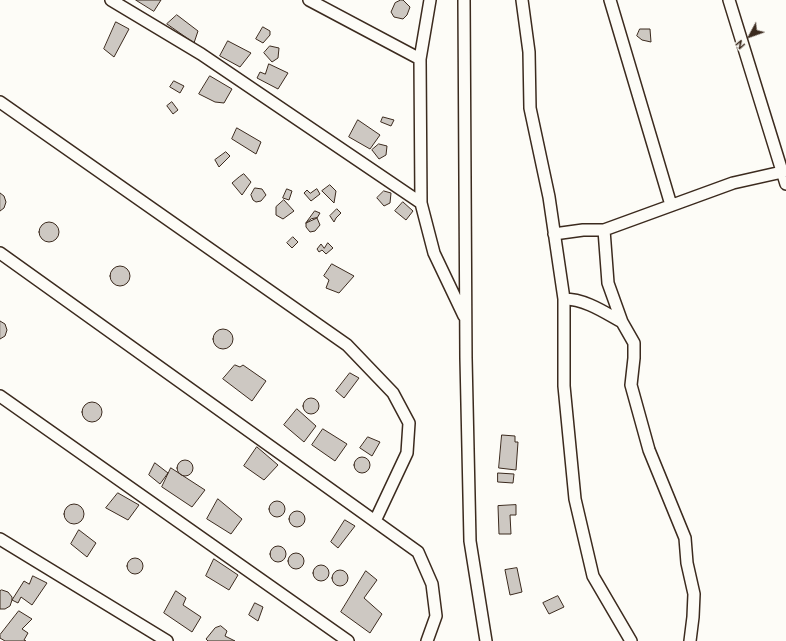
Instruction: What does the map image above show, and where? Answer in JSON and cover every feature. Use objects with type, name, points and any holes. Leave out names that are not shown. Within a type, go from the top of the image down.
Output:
[{"type":"street","points":[[112,0],[201,54],[421,203]]},
{"type":"street","points":[[309,0],[420,59]]},
{"type":"street","points":[[430,0],[420,59],[421,203],[434,253],[466,320]]},
{"type":"street","points":[[464,0],[466,320],[470,540],[486,641]]},
{"type":"street","points":[[522,0],[529,52],[530,108],[549,197],[564,299],[564,386],[575,499],[593,576],[631,641]]},
{"type":"street","points":[[610,0],[672,205]]},
{"type":"street","points":[[729,0],[784,171],[786,184]]},
{"type":"street","points":[[0,102],[347,345],[393,393],[409,423],[407,453],[375,521]]},
{"type":"street","points":[[554,234],[583,230],[604,230],[733,182],[784,171]]},
{"type":"street","points":[[604,230],[608,283],[622,322],[634,343],[631,385],[649,450],[685,538],[687,563],[694,594],[690,641]]},
{"type":"street","points":[[0,253],[418,552],[432,584],[436,616],[427,641]]},
{"type":"street","points":[[564,299],[575,299],[585,302],[622,322]]},
{"type":"street","points":[[0,396],[348,641]]},
{"type":"street","points":[[0,539],[166,641]]},
{"type":"building","points":[[136,0],[161,0],[154,11]]},
{"type":"building","points":[[403,0],[410,7],[407,15],[403,19],[394,17],[391,12],[395,3]]},
{"type":"building","points":[[177,15],[198,31],[194,43],[167,24]]},
{"type":"building","points":[[116,22],[129,29],[114,57],[104,49]]},
{"type":"building","points":[[263,27],[270,31],[270,35],[263,43],[256,39]]},
{"type":"building","points":[[640,29],[650,29],[651,42],[642,40],[637,36]]},
{"type":"building","points":[[228,41],[251,53],[240,67],[220,56]]},
{"type":"building","points":[[270,46],[279,48],[278,58],[272,62],[264,53]]},
{"type":"building","points":[[269,64],[288,73],[278,89],[257,78],[260,72],[265,74]]},
{"type":"building","points":[[210,76],[232,89],[224,103],[215,102],[199,94]]},
{"type":"building","points":[[174,81],[184,86],[180,93],[170,87]]},
{"type":"building","points":[[172,102],[178,110],[173,114],[167,106]]},
{"type":"building","points":[[383,117],[394,120],[391,126],[381,122]]},
{"type":"building","points":[[358,120],[380,135],[370,149],[349,137]]},
{"type":"building","points":[[237,128],[261,142],[256,154],[232,139]]},
{"type":"building","points":[[379,144],[387,146],[386,155],[379,159],[372,150]]},
{"type":"building","points":[[226,152],[230,156],[219,167],[215,160]]},
{"type":"building","points":[[244,174],[251,182],[242,195],[232,183]]},
{"type":"building","points":[[330,185],[336,191],[334,203],[322,191]]},
{"type":"building","points":[[255,188],[262,189],[266,195],[261,201],[256,202],[253,200],[251,195]]},
{"type":"building","points":[[287,189],[292,191],[289,200],[283,198]]},
{"type":"building","points":[[317,189],[320,194],[311,201],[304,193],[307,190],[310,193]]},
{"type":"building","points":[[384,191],[391,193],[390,203],[384,206],[377,198]]},
{"type":"building","points":[[0,193],[4,196],[6,202],[4,208],[0,211]]},
{"type":"building","points":[[284,200],[294,211],[283,219],[276,215],[276,207]]},
{"type":"building","points":[[403,202],[413,211],[406,220],[395,211]]},
{"type":"building","points":[[337,209],[341,213],[334,222],[330,216]]},
{"type":"building","points":[[315,211],[320,213],[317,218],[306,223]]},
{"type":"building","points":[[317,218],[320,225],[315,231],[310,232],[306,227],[306,223],[311,219]]},
{"type":"building","points":[[49,222],[56,225],[59,232],[56,239],[49,242],[42,239],[39,232],[42,225]]},
{"type":"building","points":[[293,237],[298,242],[292,248],[287,243]]},
{"type":"building","points":[[328,243],[333,248],[326,254],[322,250],[319,252],[317,249],[321,244],[324,248]]},
{"type":"building","points":[[332,264],[354,276],[339,293],[326,288],[329,280],[324,276]]},
{"type":"building","points":[[120,266],[127,269],[130,276],[127,283],[120,286],[113,283],[110,276],[113,269]]},
{"type":"building","points":[[0,321],[5,324],[7,330],[5,336],[0,339]]},
{"type":"building","points":[[223,329],[230,332],[233,339],[230,346],[223,349],[216,346],[213,339],[216,332]]},
{"type":"building","points":[[235,365],[240,367],[243,365],[266,381],[252,401],[223,379]]},
{"type":"building","points":[[350,373],[359,378],[344,398],[336,391]]},
{"type":"building","points":[[308,398],[314,398],[319,403],[317,412],[314,414],[308,414],[303,409],[303,403]]},
{"type":"building","points":[[92,402],[99,405],[102,412],[99,419],[92,422],[85,419],[82,412],[85,405]]},
{"type":"building","points":[[297,409],[316,426],[304,442],[284,425]]},
{"type":"building","points":[[323,429],[347,444],[335,461],[312,445]]},
{"type":"building","points":[[502,435],[515,436],[515,442],[518,442],[516,470],[499,468]]},
{"type":"building","points":[[368,437],[380,442],[372,456],[360,448]]},
{"type":"building","points":[[257,447],[278,465],[264,480],[244,466]]},
{"type":"building","points":[[359,457],[365,457],[370,462],[368,471],[365,473],[359,473],[354,468],[354,462]]},
{"type":"building","points":[[182,460],[188,460],[193,465],[191,474],[188,476],[182,476],[177,471],[177,465]]},
{"type":"building","points":[[155,463],[168,473],[160,484],[149,475]]},
{"type":"building","points":[[171,468],[205,490],[192,507],[162,487]]},
{"type":"building","points":[[498,473],[514,474],[513,483],[498,482]]},
{"type":"building","points":[[118,493],[139,505],[128,520],[106,508]]},
{"type":"building","points":[[218,499],[242,519],[231,534],[207,519]]},
{"type":"building","points":[[274,501],[280,501],[285,506],[283,515],[280,517],[274,517],[269,512],[269,506]]},
{"type":"building","points":[[74,504],[81,507],[84,514],[81,521],[74,524],[67,521],[64,514],[67,507]]},
{"type":"building","points":[[516,505],[516,515],[510,515],[511,534],[499,534],[498,506]]},
{"type":"building","points":[[294,511],[300,511],[305,516],[303,525],[300,527],[294,527],[289,522],[289,516]]},
{"type":"building","points":[[345,520],[355,526],[338,548],[331,542]]},
{"type":"building","points":[[79,530],[96,543],[87,557],[71,544]]},
{"type":"building","points":[[275,546],[281,546],[286,551],[284,560],[281,562],[275,562],[270,557],[270,551]]},
{"type":"building","points":[[293,553],[299,553],[304,558],[302,567],[299,569],[293,569],[288,564],[288,558]]},
{"type":"building","points":[[132,558],[138,558],[143,563],[141,572],[138,574],[132,574],[127,569],[127,563]]},
{"type":"building","points":[[214,559],[238,575],[229,590],[206,576]]},
{"type":"building","points":[[318,565],[324,565],[329,570],[327,579],[324,581],[318,581],[313,576],[313,570]]},
{"type":"building","points":[[517,568],[522,592],[510,595],[505,570]]},
{"type":"building","points":[[337,570],[343,570],[348,575],[346,584],[343,586],[337,586],[332,581],[332,575]]},
{"type":"building","points":[[366,571],[377,580],[364,598],[382,614],[370,633],[341,612]]},
{"type":"building","points":[[33,576],[47,583],[32,605],[21,597],[18,603],[12,600],[24,581],[29,584]]},
{"type":"building","points":[[2,590],[8,592],[12,597],[10,606],[5,609],[0,609],[0,591]]},
{"type":"building","points":[[176,591],[186,598],[183,605],[201,617],[192,632],[164,613]]},
{"type":"building","points":[[558,596],[564,607],[549,614],[543,603]]},
{"type":"building","points":[[255,603],[263,607],[258,621],[249,615]]},
{"type":"building","points":[[19,611],[32,619],[22,629],[28,633],[24,640],[26,641],[5,641],[0,638],[0,635]]},
{"type":"building","points":[[221,626],[227,631],[225,636],[235,641],[208,641],[206,639],[215,628]]}]
